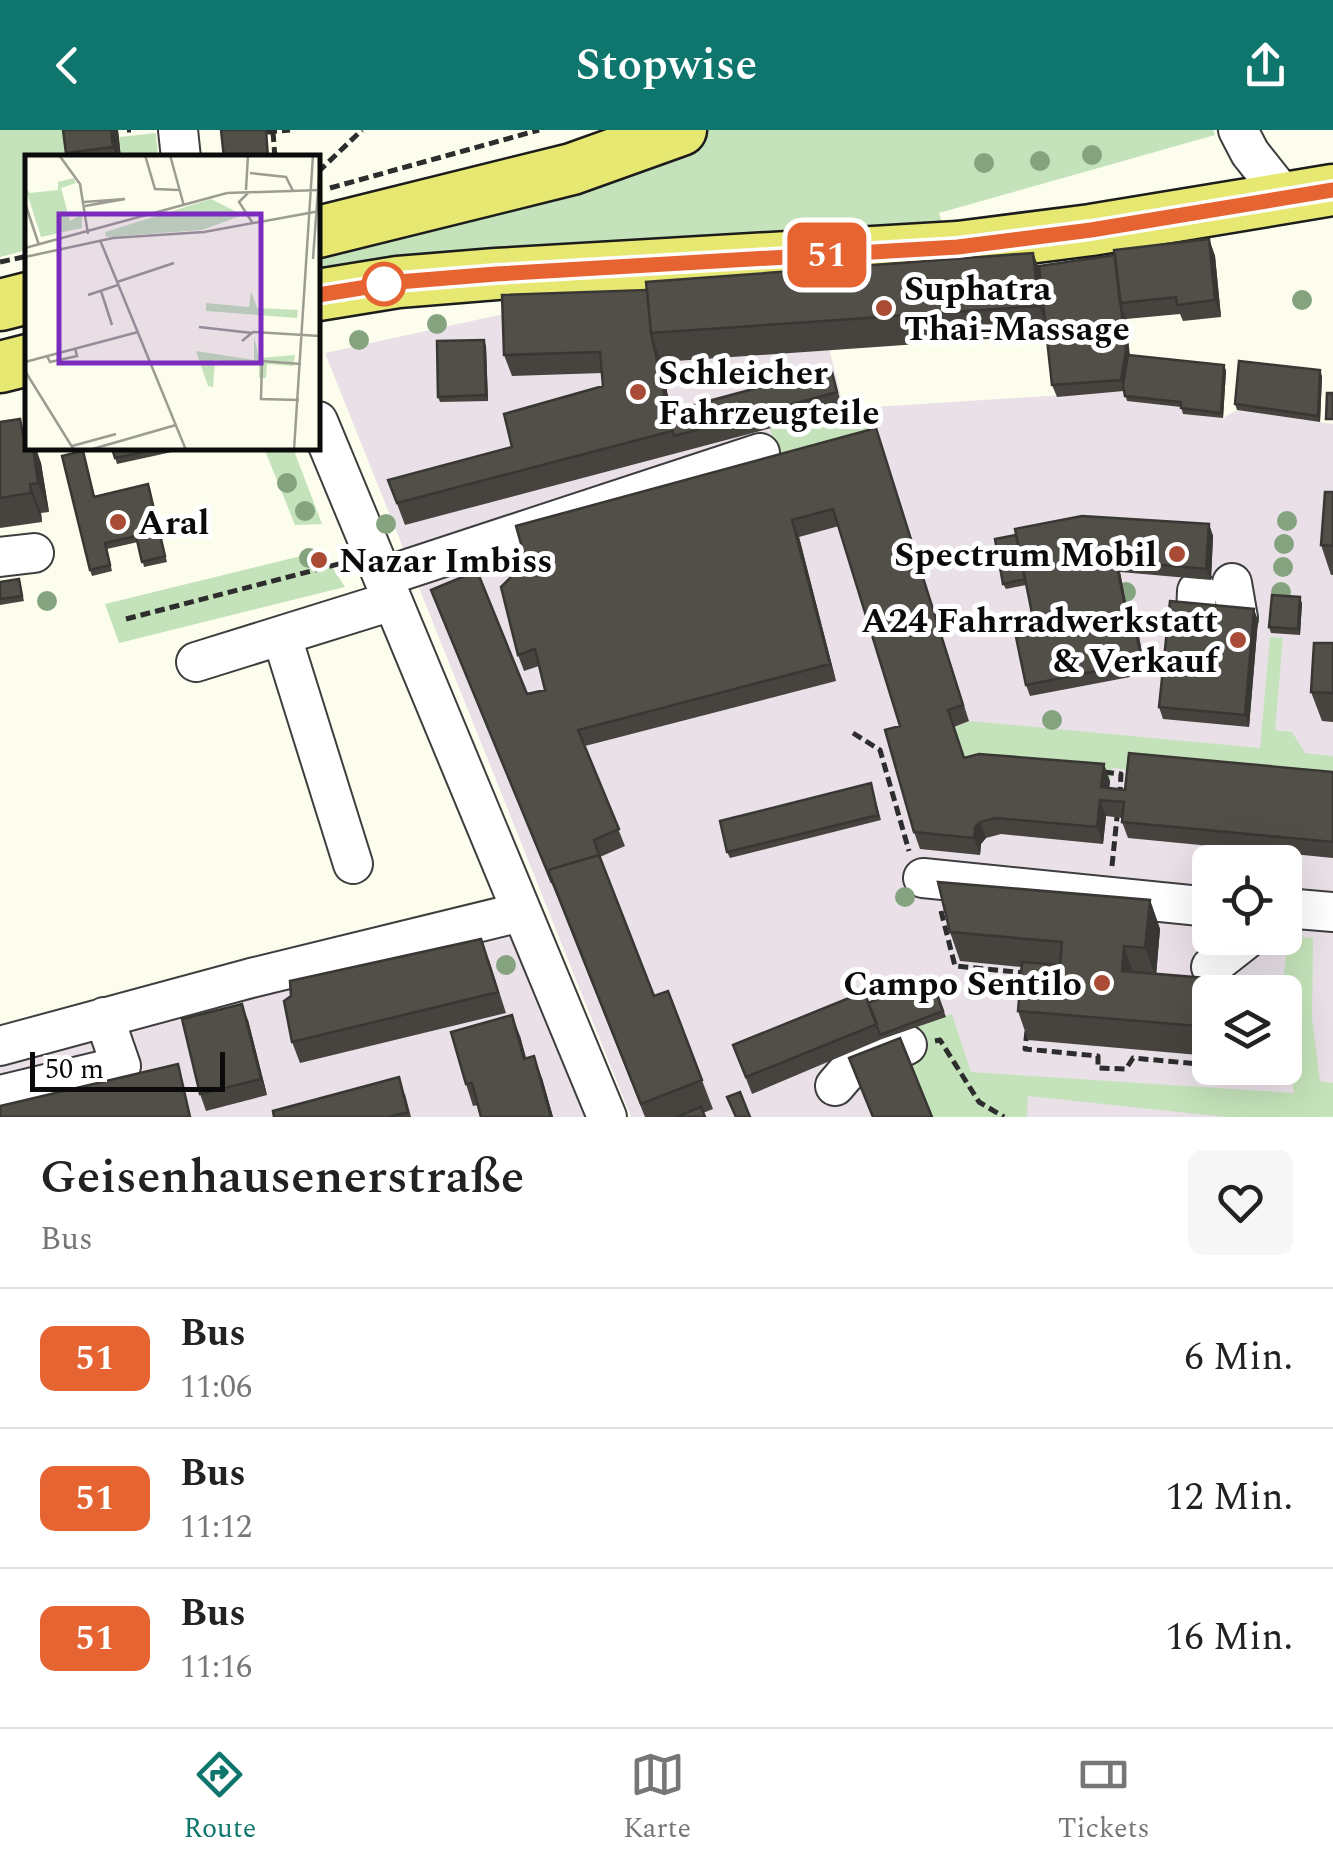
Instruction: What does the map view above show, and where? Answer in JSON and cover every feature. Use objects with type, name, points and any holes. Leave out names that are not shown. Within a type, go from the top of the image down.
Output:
[{"type":"main road","points":[[320,231],[572,168],[681,130]]},
{"type":"main road","points":[[320,295],[398,282],[496,274],[958,247],[1091,230],[1333,190]]},
{"type":"main road","points":[[0,305],[25,299]]},
{"type":"main road","points":[[0,367],[25,361]]},
{"type":"street","points":[[178,130],[181,155]]},
{"type":"street","points":[[1238,130],[1250,153],[1277,187]]},
{"type":"street","points":[[320,427],[607,1117]]},
{"type":"street","points":[[196,662],[282,638],[383,578],[760,454]]},
{"type":"street","points":[[282,638],[352,864]]},
{"type":"street","points":[[1274,845],[1276,812]]},
{"type":"street","points":[[924,878],[1192,905]]},
{"type":"street","points":[[0,1046],[521,912]]},
{"type":"street","points":[[1210,967],[1226,955]]},
{"type":"street","points":[[0,1095],[121,1066],[104,1018]]},
{"type":"street","points":[[835,1086],[847,1072],[907,1045]]},
{"type":"path","points":[[270,132],[290,130]]},
{"type":"path","points":[[320,170],[362,130]]},
{"type":"path","points":[[320,193],[343,183],[539,130]]},
{"type":"path","points":[[0,262],[25,257]]},
{"type":"path","points":[[126,619],[383,578]]},
{"type":"path","points":[[853,734],[880,750],[956,966],[1031,974]]},
{"type":"path","points":[[1104,772],[1121,774],[1118,805]]},
{"type":"path","points":[[1112,866],[1117,818]]},
{"type":"path","points":[[1027,1030],[1025,1049],[1098,1056],[1098,1068],[1126,1070],[1133,1058],[1192,1063]]},
{"type":"path","points":[[907,1045],[940,1040],[980,1102],[1004,1117]]},
{"type":"shaded area","points":[[825,300],[830,352],[844,409],[1125,391],[1223,418],[1237,410],[1333,424],[1333,1117],[631,1117],[325,353],[499,315]]},
{"type":"shaded area","points":[[506,925],[588,1117],[0,1117],[0,1066]]},
{"type":"green space","points":[[0,130],[70,130],[74,155],[25,155],[25,251],[0,257]]},
{"type":"green space","points":[[710,130],[1213,130],[1215,135],[939,213],[946,236],[320,282],[320,244],[591,170]]},
{"type":"green space","points":[[156,133],[158,155],[121,155],[119,137]]},
{"type":"green space","points":[[861,408],[882,445],[782,472],[770,428]]},
{"type":"green space","points":[[265,450],[294,450],[322,524],[295,525]]},
{"type":"green space","points":[[322,551],[345,587],[119,643],[105,604]]},
{"type":"green space","points":[[1270,637],[1283,638],[1275,730],[1292,732],[1305,753],[1333,756],[1333,789],[1112,768],[1110,781],[985,771],[970,775],[954,727],[969,721],[1260,748]]},
{"type":"green space","points":[[1302,937],[1313,938],[1312,1018],[1320,1081],[1333,1083],[1333,1117],[1226,1117],[1028,1096],[1027,1117],[931,1117],[911,1067],[904,1032],[952,1014],[971,1072],[1294,1093],[1293,1085],[1302,1085],[1302,975],[1284,975],[1286,955],[1302,955]]},
{"type":"building","points":[[63,130],[111,130],[113,147],[66,153]]},
{"type":"building","points":[[221,130],[266,130],[268,155],[224,155]]},
{"type":"building","points":[[1209,239],[1215,300],[1177,305],[1176,297],[1120,303],[1114,250]]},
{"type":"building","points":[[1033,253],[1039,306],[651,333],[646,282]]},
{"type":"building","points":[[1115,255],[1126,350],[1121,380],[1052,385],[1039,266]]},
{"type":"building","name":"Schleicher Fahrzeugteile","points":[[647,290],[651,333],[672,431],[397,503],[388,480],[512,447],[504,414],[603,386],[600,352],[504,355],[502,295]]},
{"type":"building","points":[[484,340],[486,395],[438,397],[437,341]]},
{"type":"building","points":[[1128,355],[1224,365],[1221,413],[1181,408],[1181,402],[1125,396]]},
{"type":"building","points":[[1239,361],[1320,370],[1318,416],[1235,404]]},
{"type":"building","points":[[831,368],[837,392],[674,436],[668,412]]},
{"type":"building","points":[[1327,393],[1333,393],[1333,419],[1326,419]]},
{"type":"building","points":[[20,419],[25,450],[33,450],[38,483],[30,484],[31,493],[0,498],[0,422]]},
{"type":"building","points":[[876,428],[963,705],[948,710],[964,758],[979,754],[1104,764],[1101,787],[1125,790],[1129,753],[1333,772],[1333,842],[1122,822],[1124,802],[1100,800],[1097,827],[995,818],[980,822],[974,838],[914,832],[885,730],[900,726],[833,509],[792,520],[830,664],[578,730],[619,829],[594,840],[599,855],[548,870],[552,883],[431,590],[477,571],[527,694],[545,690],[535,649],[518,655],[501,587],[526,562],[516,526]]},
{"type":"building","points":[[113,450],[153,450],[115,458]]},
{"type":"building","name":"Aral","points":[[83,451],[94,497],[148,484],[165,556],[142,562],[136,536],[105,543],[110,565],[90,570],[62,456]]},
{"type":"building","points":[[1325,492],[1333,492],[1333,546],[1321,545]]},
{"type":"building","points":[[1082,516],[1209,524],[1206,569],[1116,561],[1127,616],[1132,614],[1142,662],[1026,685],[1016,637],[1036,633],[1015,529]]},
{"type":"building","points":[[1016,535],[1025,579],[1003,584],[995,539]]},
{"type":"building","points":[[19,579],[22,596],[0,599],[0,582]]},
{"type":"building","points":[[1272,595],[1300,597],[1298,629],[1269,627]]},
{"type":"building","points":[[1170,601],[1254,609],[1245,715],[1159,707]]},
{"type":"building","points":[[1314,643],[1333,643],[1333,693],[1311,692]]},
{"type":"building","points":[[871,783],[878,815],[727,852],[720,821]]},
{"type":"building","points":[[599,855],[654,996],[668,991],[702,1080],[641,1104],[548,870]]},
{"type":"building","points":[[938,882],[1150,900],[1145,948],[1124,946],[1122,971],[1192,977],[1192,1026],[1018,1011],[1022,962],[1060,965],[1062,942],[950,932]]},
{"type":"building","points":[[481,939],[498,992],[292,1042],[284,1001],[291,996],[290,981]]},
{"type":"building","points":[[931,978],[943,1011],[880,1035],[868,1003]]},
{"type":"building","points":[[864,992],[877,1024],[746,1077],[733,1045]]},
{"type":"building","points":[[242,1004],[261,1079],[200,1094],[182,1019]]},
{"type":"building","points":[[512,1015],[524,1059],[534,1056],[551,1117],[481,1117],[472,1083],[466,1084],[451,1032]]},
{"type":"building","points":[[900,1038],[932,1117],[873,1117],[849,1058]]},
{"type":"building","points":[[178,1064],[190,1117],[0,1117],[0,1106]]},
{"type":"building","points":[[399,1077],[408,1112],[388,1117],[274,1117],[273,1111]]},
{"type":"building","points":[[740,1092],[750,1117],[736,1117],[727,1097]]},
{"type":"building","points":[[701,1107],[705,1117],[676,1117]]},
{"type":"bus line","name":"51","points":[[320,295],[398,282],[496,274],[958,247],[1091,230],[1333,190]]},
{"type":"place","name":"Suphatra Thai-Massage","points":[[884,308]]},
{"type":"place","name":"Schleicher Fahrzeugteile","points":[[638,392]]},
{"type":"place","name":"Aral","points":[[118,522]]},
{"type":"place","name":"Spectrum Mobil","points":[[1177,554]]},
{"type":"place","name":"Nazar Imbiss","points":[[319,560]]},
{"type":"place","name":"A24 Fahrradwerkstatt & Verkauf","points":[[1238,640]]},
{"type":"place","name":"Campo Sentilo","points":[[1102,983]]}]
